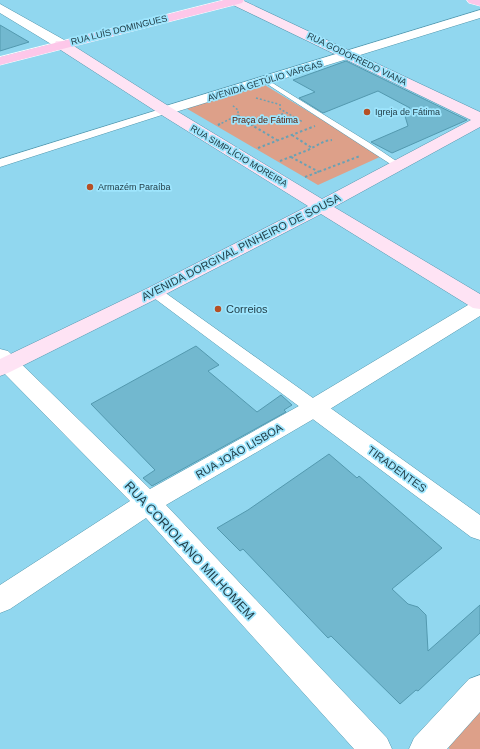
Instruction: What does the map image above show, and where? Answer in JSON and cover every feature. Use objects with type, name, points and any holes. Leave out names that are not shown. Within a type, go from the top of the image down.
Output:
[{"type":"main road","name":"RUA LUÍS DOMINGUES","points":[[0,60],[236,0]]},
{"type":"main road","name":"RUA GODOFREDO VIANA","points":[[236,0],[480,118]]},
{"type":"main road","points":[[474,0],[480,2]]},
{"type":"main road","name":"RUA SIMPLÍCIO MOREIRA","points":[[61,44],[164,111],[480,303]]},
{"type":"main road","name":"AVENIDA DORGIVAL PINHEIRO DE SOUSA","points":[[3,363],[154,292],[322,206],[480,121]]},
{"type":"street","name":"RUA SIMPLÍCIO MOREIRA","points":[[0,8],[61,44]]},
{"type":"street","name":"AVENIDA GETÚLIO VARGAS","points":[[164,111],[266,81],[480,14]]},
{"type":"street","points":[[0,163],[164,111]]},
{"type":"street","points":[[154,292],[314,408]]},
{"type":"street","name":"RUA JOÃO LISBOA","points":[[0,600],[148,503],[314,408],[480,307]]},
{"type":"street","name":"RUA CORIOLANO MILHOMEM","points":[[3,363],[148,503],[376,749]]},
{"type":"street","name":"TIRADENTES","points":[[314,408],[480,529]]},
{"type":"street","points":[[425,749],[480,690]]},
{"type":"lane","points":[[266,81],[303,106],[368,144],[398,165]]},
{"type":"path","points":[[252,96],[274,104],[280,104],[280,109],[314,127]]},
{"type":"path","points":[[232,104],[238,110],[238,115],[251,125],[278,140]]},
{"type":"path","points":[[251,125],[286,113]]},
{"type":"path","points":[[201,133],[238,115]]},
{"type":"path","points":[[255,149],[320,124]]},
{"type":"path","points":[[292,135],[312,148]]},
{"type":"path","points":[[278,162],[326,141],[337,139]]},
{"type":"path","points":[[304,178],[360,156]]},
{"type":"path","points":[[291,157],[320,172]]},
{"type":"green space","name":"Praça de Fátima","points":[[263,84],[382,156],[318,185],[184,107]]},
{"type":"green space","points":[[480,697],[480,749],[450,749],[435,739]]},
{"type":"building","points":[[0,25],[29,42],[0,51]]},
{"type":"building","points":[[346,61],[467,120],[392,153],[371,142],[408,126],[405,116],[410,108],[378,91],[323,113],[299,98],[315,92],[293,80]]},
{"type":"building","points":[[196,346],[219,365],[208,371],[257,412],[281,395],[292,405],[284,410],[286,412],[152,486],[143,478],[155,470],[91,404]]},
{"type":"building","points":[[329,454],[357,478],[359,476],[442,548],[392,589],[408,604],[418,607],[426,615],[428,651],[480,605],[480,633],[418,691],[416,690],[400,704],[331,636],[328,638],[243,549],[240,551],[217,528],[248,510]]},
{"type":"place","name":"Igreja de Fátima","points":[[367,112]]},
{"type":"place","name":"Armazém Paraíba","points":[[90,187]]},
{"type":"place","name":"Correios","points":[[218,309]]}]
